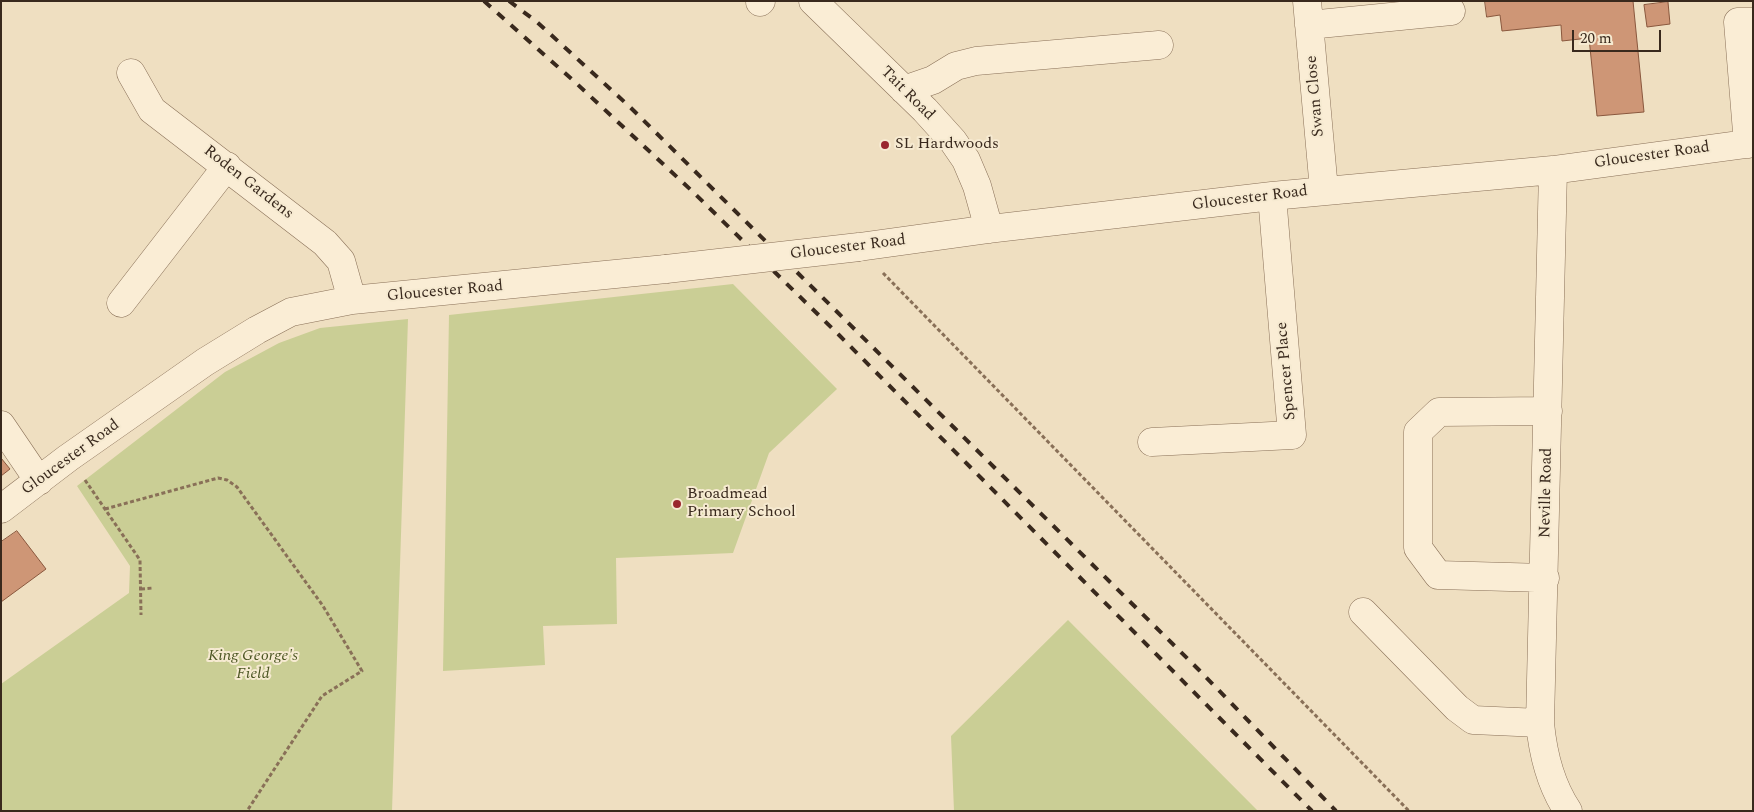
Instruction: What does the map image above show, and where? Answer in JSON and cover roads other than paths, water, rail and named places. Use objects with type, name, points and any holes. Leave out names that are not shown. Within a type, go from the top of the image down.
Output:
[{"type":"street","name":"Tait Road","points":[[813,1],[953,141],[966,160],[977,186],[990,229]]},
{"type":"street","points":[[1308,13],[1451,11]]},
{"type":"street","name":"Swan Close","points":[[1308,13],[1324,190]]},
{"type":"street","points":[[1750,144],[1738,22],[1753,22]]},
{"type":"street","points":[[904,90],[933,80],[956,66],[976,61],[1159,45]]},
{"type":"street","name":"Roden Gardens","points":[[131,73],[152,110],[325,242],[342,261],[352,300]]},
{"type":"street","name":"Gloucester Road","points":[[1,509],[68,458],[205,362],[282,316],[301,309],[352,300],[859,248],[990,229],[1324,190],[1553,170],[1750,144]]},
{"type":"street","points":[[121,303],[226,166]]},
{"type":"street","name":"Neville Road","points":[[1553,170],[1545,578],[1540,723],[1545,760],[1553,784],[1568,811]]},
{"type":"street","name":"Spencer Place","points":[[1152,442],[1292,435],[1272,196]]},
{"type":"street","points":[[1545,578],[1438,575],[1418,548],[1418,432],[1440,412],[1548,411]]},
{"type":"street","points":[[1,425],[39,481]]},
{"type":"street","points":[[1363,612],[1456,708],[1473,720],[1540,723]]},
{"type":"railway","points":[[484,1],[691,190],[839,335],[1312,811]]},
{"type":"railway","points":[[509,1],[537,22],[630,107],[1199,670],[1336,811]]},
{"type":"place","name":"SL Hardwoods","points":[[885,145]]},
{"type":"place","name":"Broadmead Primary School","points":[[677,504]]},
{"type":"park label","name":"King George's Field","points":[[253,666]]}]
